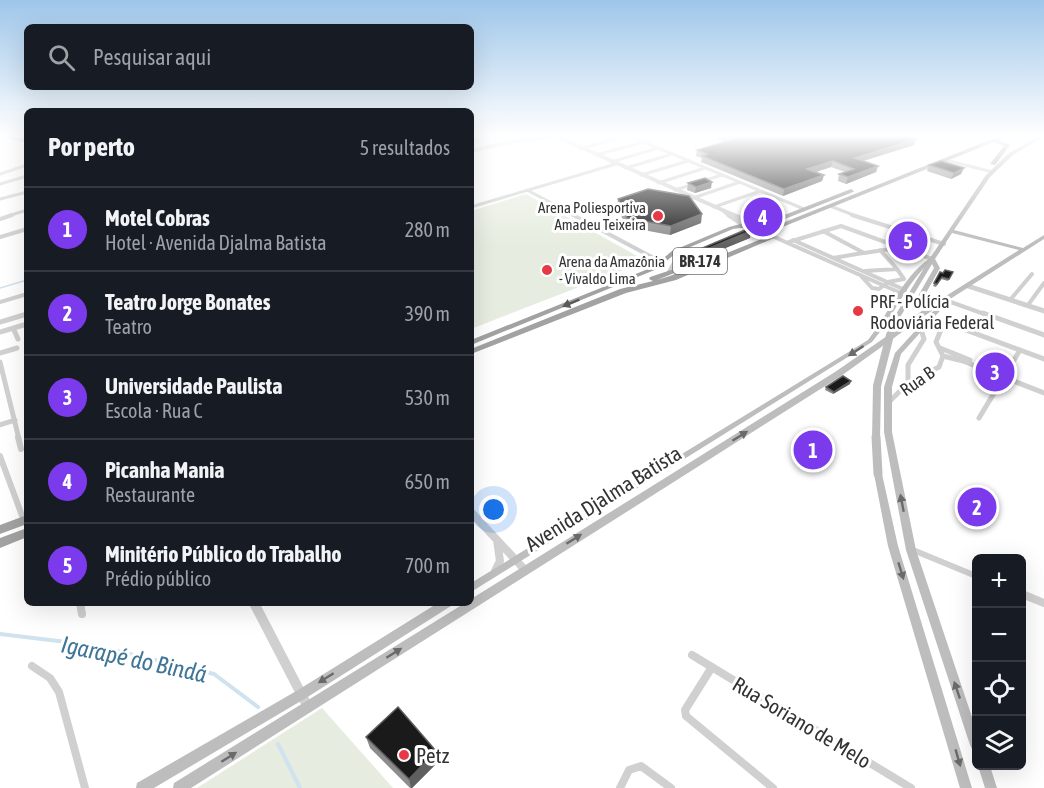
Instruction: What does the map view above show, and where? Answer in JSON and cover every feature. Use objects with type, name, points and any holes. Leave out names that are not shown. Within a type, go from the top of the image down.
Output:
[{"type":"highway","name":"BR-174","points":[[474,351],[766,234],[767,231],[804,209],[896,174]]},
{"type":"highway","name":"BR-174","points":[[474,342],[629,279],[663,263],[674,252],[731,228],[767,231],[911,174]]},
{"type":"highway","points":[[623,291],[673,278],[767,231]]},
{"type":"highway","points":[[0,530],[24,524]]},
{"type":"highway","points":[[0,543],[24,525]]},
{"type":"main road","points":[[966,788],[893,546],[878,474],[875,411],[880,369],[896,319],[989,174]]},
{"type":"main road","points":[[952,231],[1024,250]]},
{"type":"main road","name":"Avenida Djalma Batista","points":[[474,602],[838,374],[931,308],[1044,237]]},
{"type":"main road","points":[[945,242],[962,238],[1010,251],[1013,257]]},
{"type":"main road","points":[[931,308],[917,303],[937,268],[933,259]]},
{"type":"main road","name":"Avenida Djalma Batista","points":[[474,586],[870,341],[889,318],[922,266],[933,259]]},
{"type":"main road","points":[[947,299],[898,353],[888,387],[887,405],[890,445],[911,550],[972,733]]},
{"type":"main road","points":[[142,788],[302,694],[442,606]]},
{"type":"main road","name":"Avenida Djalma Batista","points":[[179,788],[468,606]]},
{"type":"main road","points":[[986,770],[991,788]]},
{"type":"street","points":[[474,206],[579,174]]},
{"type":"street","points":[[641,175],[645,174]]},
{"type":"street","points":[[658,183],[687,174]]},
{"type":"street","points":[[719,174],[804,209]]},
{"type":"street","points":[[641,175],[853,267],[860,272],[872,288],[879,289],[886,284],[904,279],[880,250]]},
{"type":"street","points":[[675,190],[722,175]]},
{"type":"street","points":[[0,184],[24,177]]},
{"type":"street","points":[[693,198],[740,182]]},
{"type":"street","points":[[526,190],[663,263]]},
{"type":"street","points":[[714,207],[760,191]]},
{"type":"street","points":[[0,199],[24,193]]},
{"type":"street","points":[[830,206],[856,217],[945,242]]},
{"type":"street","points":[[0,219],[24,211]]},
{"type":"street","points":[[722,211],[746,229],[737,236]]},
{"type":"street","points":[[791,241],[838,226],[933,259]]},
{"type":"street","points":[[0,237],[24,230]]},
{"type":"street","points":[[823,231],[864,253]]},
{"type":"street","points":[[791,241],[827,260],[904,292]]},
{"type":"street","points":[[827,260],[899,248]]},
{"type":"street","points":[[669,272],[675,261],[705,249]]},
{"type":"street","points":[[860,272],[897,269]]},
{"type":"street","points":[[1010,300],[1032,274]]},
{"type":"street","points":[[1028,305],[1044,283]]},
{"type":"street","points":[[968,286],[1044,310]]},
{"type":"street","points":[[0,302],[24,295]]},
{"type":"street","points":[[947,299],[1043,333]]},
{"type":"street","points":[[0,322],[24,315]]},
{"type":"street","points":[[931,317],[1044,359]]},
{"type":"street","name":"Rua B","points":[[887,405],[908,384],[939,367],[943,356],[937,339],[944,322]]},
{"type":"street","points":[[0,332],[24,325]]},
{"type":"street","points":[[13,328],[18,339]]},
{"type":"street","points":[[908,384],[904,374],[920,351],[924,339],[921,329]]},
{"type":"street","points":[[0,353],[17,348]]},
{"type":"street","points":[[939,348],[1005,377]]},
{"type":"street","points":[[979,418],[1020,350]]},
{"type":"street","points":[[943,356],[963,361],[1044,393]]},
{"type":"street","points":[[0,362],[21,448]]},
{"type":"street","points":[[0,425],[15,420]]},
{"type":"street","points":[[0,456],[24,519]]},
{"type":"street","points":[[474,515],[525,570]]},
{"type":"street","points":[[491,576],[500,561],[497,540]]},
{"type":"street","points":[[911,550],[972,574]]},
{"type":"street","points":[[1026,596],[1044,603]]},
{"type":"street","points":[[81,606],[82,614]]},
{"type":"street","points":[[256,606],[308,707]]},
{"type":"street","name":"Rua Soriano de Melo","points":[[692,655],[911,788]]},
{"type":"street","points":[[32,666],[50,678],[59,692],[85,788]]},
{"type":"street","points":[[712,667],[684,713],[689,720],[773,788]]},
{"type":"street","points":[[620,788],[629,770],[641,766],[671,788]]},
{"type":"shaded area","name":"Arena da Amazônia - Vivaldo Lima","points":[[526,194],[646,261],[474,328],[474,210]]},
{"type":"shaded area","points":[[322,708],[393,788],[197,788]]},
{"type":"building","points":[[746,174],[824,175],[784,189]]},
{"type":"building","points":[[840,174],[857,174],[848,177]]},
{"type":"building","points":[[705,178],[712,182],[696,187],[688,183]]},
{"type":"building","name":"Arena Poliesportiva Amadeu Teixeira","points":[[648,189],[689,196],[702,214],[671,226],[627,218],[618,199]]},
{"type":"building","points":[[768,204],[779,209],[762,215],[752,211]]},
{"type":"building","points":[[747,229],[751,231],[697,253],[693,252]]},
{"type":"building","points":[[945,270],[953,272],[949,279],[942,277],[937,284],[934,283],[940,272],[943,273]]},
{"type":"building","points":[[843,376],[851,381],[834,392],[826,387]]},
{"type":"building","name":"Petz","points":[[398,707],[436,751],[409,779],[366,737]]},
{"type":"waterway","points":[[0,288],[24,281]]},
{"type":"waterway","name":"Igarapé do Bindá","points":[[0,634],[91,645],[214,674],[258,707]]},
{"type":"waterway","name":"Igarapé do Bindá","points":[[278,744],[300,788]]},
{"type":"place","name":"Arena Poliesportiva Amadeu Teixeira","points":[[658,216]]},
{"type":"place","name":"Picanha Mania","points":[[763,217]]},
{"type":"place","name":"Minitério Público do Trabalho","points":[[908,241]]},
{"type":"place","name":"Arena da Amazônia - Vivaldo Lima","points":[[547,270]]},
{"type":"place","name":"PRF - Polícia Rodoviária Federal","points":[[858,311]]},
{"type":"place","name":"Universidade Paulista","points":[[995,372]]},
{"type":"place","name":"Motel Cobras","points":[[813,450]]},
{"type":"place","name":"Teatro Jorge Bonates","points":[[977,507]]},
{"type":"place","name":"Petz","points":[[404,755]]}]
